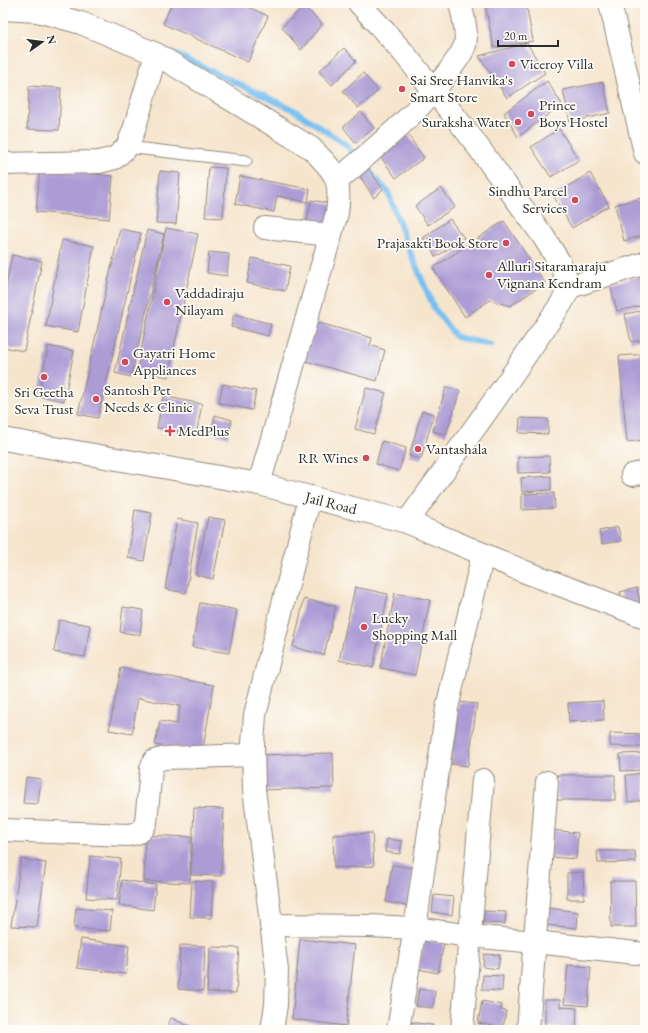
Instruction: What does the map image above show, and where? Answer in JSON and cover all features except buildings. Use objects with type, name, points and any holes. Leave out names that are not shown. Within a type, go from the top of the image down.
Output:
[{"type":"street","points":[[359,3],[435,90],[468,133],[543,236],[560,263],[570,287]]},
{"type":"street","points":[[338,180],[414,113],[435,90],[462,53],[466,35],[460,3]]},
{"type":"street","points":[[610,3],[645,153]]},
{"type":"street","points":[[3,9],[37,12],[81,23],[156,54],[311,148],[326,163],[338,180],[339,202],[331,236],[258,484]]},
{"type":"street","points":[[3,164],[99,162],[115,158],[127,147],[134,130],[156,54]]},
{"type":"street","points":[[265,228],[331,236]]},
{"type":"street","points":[[407,522],[499,394],[561,304],[570,287],[645,263]]},
{"type":"street","name":"Jail Road","points":[[3,440],[258,484],[407,522],[483,554],[645,617]]},
{"type":"street","points":[[272,1030],[276,1005],[277,970],[254,789],[253,755],[255,715],[310,497]]},
{"type":"street","points":[[398,1030],[415,928],[447,708],[483,554]]},
{"type":"street","points":[[3,830],[127,836],[137,834],[143,830],[146,822],[151,769],[154,761],[165,758],[253,755]]},
{"type":"street","points":[[462,1030],[483,780]]},
{"type":"street","points":[[528,1030],[547,782]]},
{"type":"street","points":[[271,925],[415,928],[470,936],[645,954]]},
{"type":"lane","points":[[127,147],[246,161]]},
{"type":"waterway","points":[[175,54],[294,110],[345,144],[358,159]]},
{"type":"waterway","points":[[368,170],[388,192],[408,247],[434,308],[456,337],[491,345]]},
{"type":"place","name":"Viceroy Villa","points":[[512,64]]},
{"type":"place","name":"Sai Sree Hanvika's Smart Store","points":[[402,89]]},
{"type":"place","name":"Prince Boys Hostel","points":[[531,114]]},
{"type":"place","name":"Suraksha Water","points":[[518,122]]},
{"type":"place","name":"Sindhu Parcel Services","points":[[575,200]]},
{"type":"place","name":"Prajasakti Book Store","points":[[506,243]]},
{"type":"place","name":"Alluri Sitaramaraju Vignana Kendram","points":[[489,275]]},
{"type":"place","name":"Vaddadiraju Nilayam","points":[[167,302]]},
{"type":"place","name":"Gayatri Home Appliances","points":[[125,362]]},
{"type":"place","name":"Sri Geetha Seva Trust","points":[[44,377]]},
{"type":"place","name":"Santosh Pet Needs & Clinic","points":[[96,399]]},
{"type":"place","name":"MedPlus","points":[[170,431]]},
{"type":"place","name":"Vantashala","points":[[418,449]]},
{"type":"place","name":"RR Wines","points":[[366,458]]},
{"type":"place","name":"Lucky Shopping Mall","points":[[364,627]]}]
